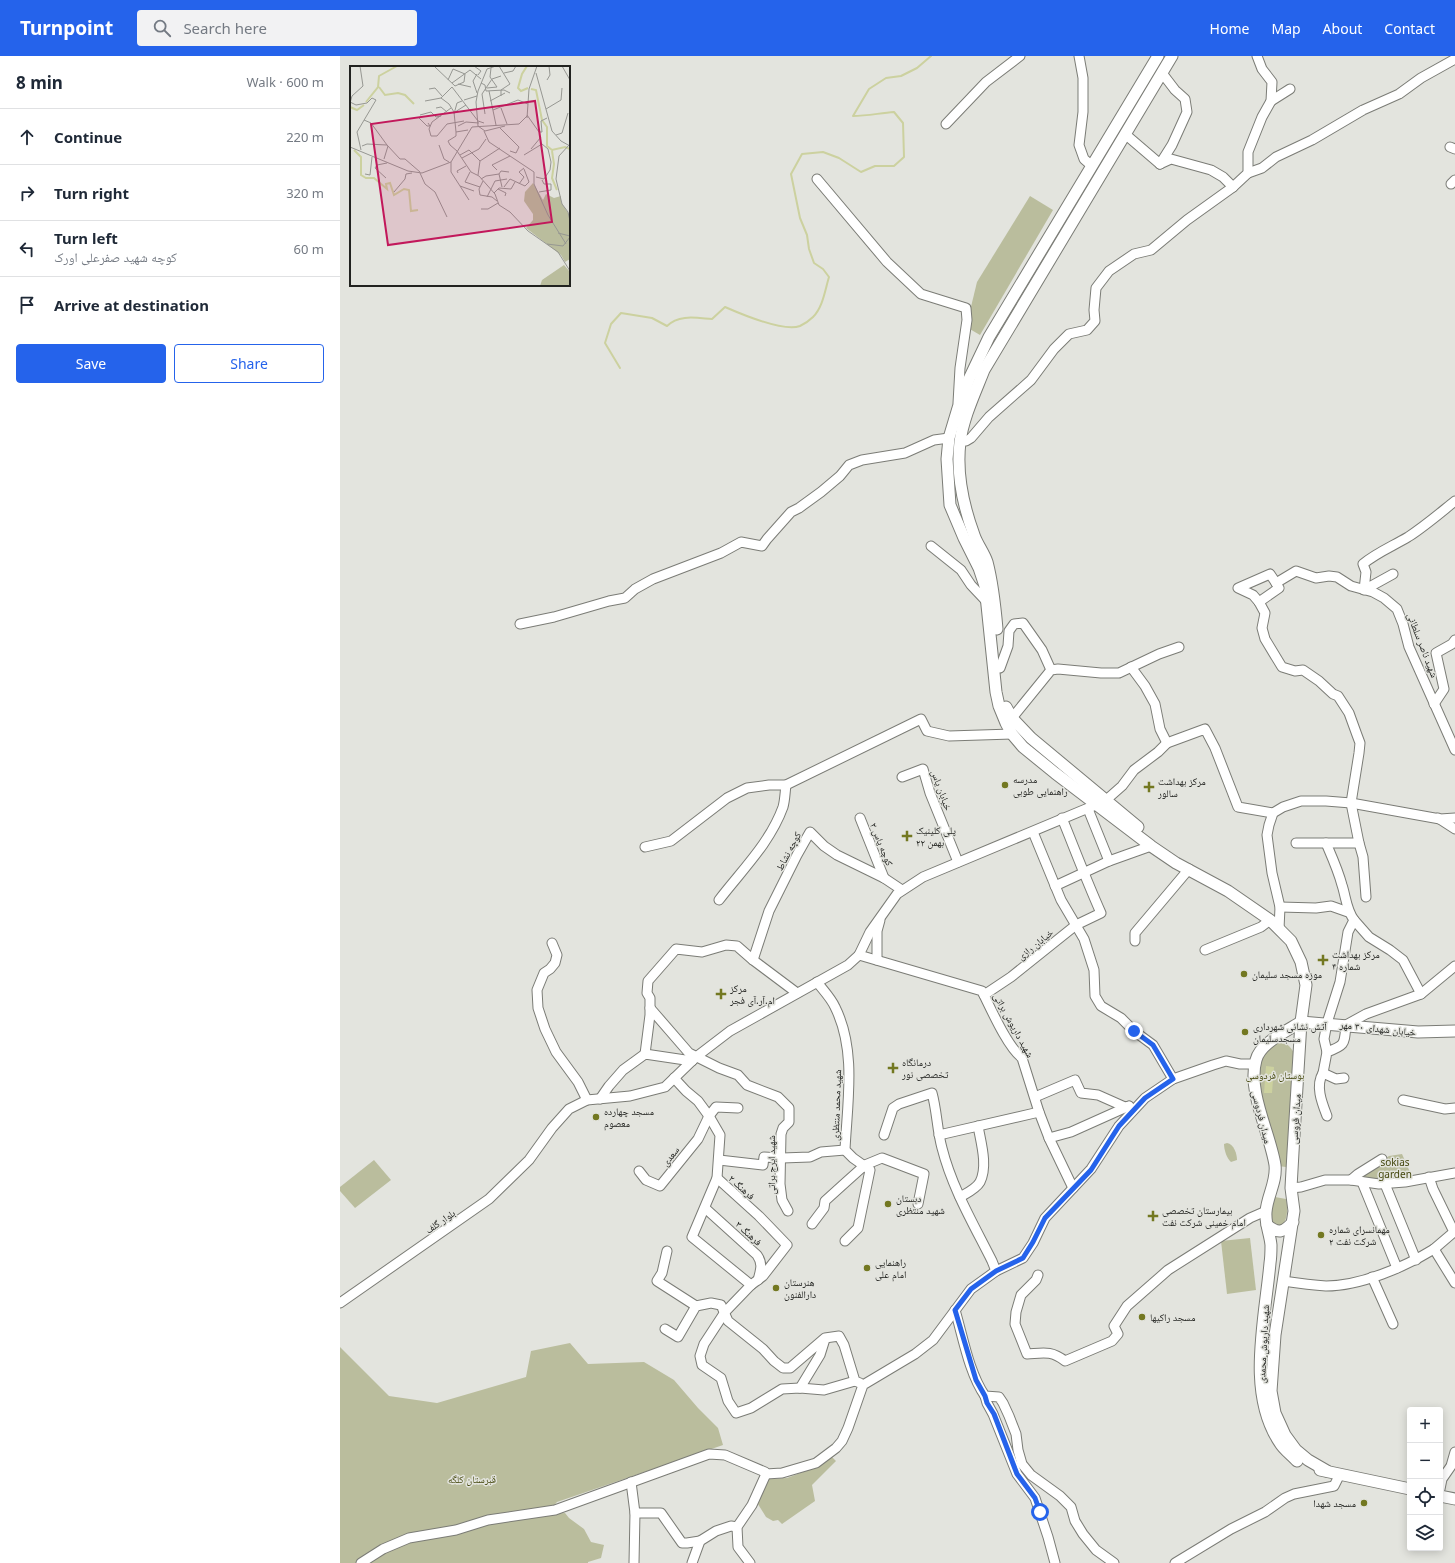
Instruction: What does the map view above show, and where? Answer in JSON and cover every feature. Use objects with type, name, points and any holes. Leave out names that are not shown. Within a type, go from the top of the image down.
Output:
[{"type":"main road","points":[[1158,56],[989,337],[969,379],[958,408],[949,438],[947,459],[950,505],[979,568],[985,586],[998,672],[1005,704],[1012,718],[1096,805],[1181,859],[1189,869]]},
{"type":"main road","points":[[1172,56],[984,370],[960,441],[959,459],[960,483],[964,505],[975,537],[986,560],[994,593],[999,706],[1012,734],[1023,747],[1096,805],[1151,846],[1176,863],[1189,869]]},
{"type":"main road","points":[[949,438],[960,441]]},
{"type":"main road","points":[[1023,747],[1031,738]]},
{"type":"main road","name":"میدان فروسی","points":[[1189,869],[1228,891],[1270,920],[1290,941],[1301,962],[1306,985],[1301,1022],[1291,1188]]},
{"type":"main road","name":"خیابان شهدای ۳۰ مهر","points":[[1301,1022],[1327,1023],[1418,1032],[1455,1031]]},
{"type":"main road","name":"میدان فردوسی","points":[[1273,1187],[1275,1166],[1253,1080],[1256,1058],[1266,1044],[1301,1022]]},
{"type":"main road","points":[[1281,1035],[1289,1037],[1296,1042],[1300,1050]]},
{"type":"main road","points":[[1273,1187],[1291,1188]]},
{"type":"main road","name":"شهید داریوش محمدی","points":[[1273,1187],[1266,1211],[1266,1225],[1271,1245],[1260,1358],[1261,1390],[1270,1422],[1280,1444],[1298,1461],[1313,1468],[1407,1488]]},
{"type":"main road","name":"شهید داریوش محمدی","points":[[1291,1188],[1294,1211],[1293,1222],[1275,1334],[1271,1391],[1275,1413],[1285,1435],[1296,1450],[1308,1460],[1327,1471]]},
{"type":"main road","points":[[1266,1225],[1278,1232],[1288,1227],[1293,1222]]},
{"type":"main road","points":[[1443,1497],[1455,1499]]},
{"type":"street","points":[[946,124],[986,82],[1020,56]]},
{"type":"street","points":[[1079,56],[1083,78],[1083,112],[1079,145],[1084,159],[1092,166]]},
{"type":"street","points":[[1248,173],[1248,152],[1262,117],[1271,101],[1272,82],[1262,69],[1257,56]]},
{"type":"street","points":[[960,441],[966,441],[971,438],[993,413],[1031,380],[1054,349],[1068,334],[1087,330],[1095,321],[1094,310],[1096,288],[1109,271],[1134,254],[1151,250],[1187,220],[1233,187],[1248,173],[1262,168],[1276,157],[1312,140],[1363,110],[1399,94],[1421,78],[1455,59]]},
{"type":"street","points":[[1160,164],[1172,145],[1186,112],[1185,99],[1175,90],[1162,73]]},
{"type":"street","points":[[1271,101],[1290,89]]},
{"type":"street","points":[[1125,134],[1160,164]]},
{"type":"street","points":[[1160,164],[1170,159],[1191,166],[1200,166],[1223,177],[1233,187]]},
{"type":"street","points":[[817,179],[887,262],[921,294],[966,308],[967,320],[960,368],[958,408]]},
{"type":"street","points":[[520,624],[554,617],[609,601],[625,598],[653,579],[721,553],[742,542],[762,546],[791,512],[821,492],[840,476],[849,465],[862,460],[905,453],[934,440],[949,438]]},
{"type":"street","points":[[1364,590],[1366,572],[1363,564],[1371,557],[1391,548],[1410,536],[1455,501]]},
{"type":"street","points":[[931,546],[961,570],[971,585],[987,602]]},
{"type":"street","name":"شهید ناصر سلطانی","points":[[1276,584],[1296,571],[1316,578],[1329,576],[1337,577],[1352,586],[1373,592],[1384,598],[1397,609],[1409,646],[1455,750]]},
{"type":"street","points":[[1260,602],[1279,588],[1270,574],[1238,588],[1253,595],[1260,602],[1265,613],[1262,628],[1265,639],[1282,667],[1295,671],[1303,670],[1319,681],[1333,694],[1338,696],[1349,713],[1360,743],[1360,753],[1352,803],[1363,857],[1366,897]]},
{"type":"street","points":[[1364,590],[1393,574]]},
{"type":"street","points":[[998,672],[1008,646],[1009,631],[1014,624],[1023,623],[1042,650],[1051,670]]},
{"type":"street","points":[[1434,704],[1444,689],[1436,653],[1452,644],[1455,640]]},
{"type":"street","points":[[1012,718],[1051,670],[1058,669],[1118,673],[1159,654],[1179,647]]},
{"type":"street","points":[[1131,667],[1145,686],[1155,704],[1160,729],[1167,743]]},
{"type":"street","points":[[645,847],[671,841],[727,798],[746,788],[769,784],[786,786],[920,719],[927,731],[950,736],[1012,734]]},
{"type":"street","points":[[552,943],[557,955],[555,963],[544,973],[537,990],[538,1008],[545,1029],[556,1052],[578,1082],[587,1100],[630,1096],[664,1087],[694,1059],[730,1031],[848,965],[859,955],[870,932],[881,915],[897,894],[902,890],[923,877],[1096,805],[1122,786],[1134,770],[1158,752],[1167,743],[1205,729],[1215,748],[1238,807],[1273,813]]},
{"type":"street","name":"خیابان یاس","points":[[902,777],[923,769],[930,793],[958,862]]},
{"type":"street","points":[[719,900],[770,835],[783,805],[786,786]]},
{"type":"street","points":[[1279,929],[1280,907],[1267,843],[1269,825],[1273,813],[1283,807],[1301,801],[1326,800],[1438,818],[1455,818]]},
{"type":"street","points":[[1096,805],[1109,861]]},
{"type":"street","name":"کوچه یاس ۲","points":[[860,818],[884,878]]},
{"type":"street","points":[[1062,818],[1083,873]]},
{"type":"street","points":[[1438,818],[1455,829]]},
{"type":"street","name":"کوچه نشاط","points":[[753,960],[769,912],[810,832],[824,846],[837,855],[884,878],[902,890]]},
{"type":"street","points":[[1033,832],[1061,900],[1084,939],[1094,970],[1095,996],[1101,1006],[1121,1018],[1134,1031],[1153,1045],[1173,1079]]},
{"type":"street","points":[[1296,843],[1359,843]]},
{"type":"street","points":[[1326,843],[1334,861],[1342,886],[1348,912],[1369,937],[1403,960],[1421,994]]},
{"type":"street","points":[[1055,886],[1109,861],[1151,846]]},
{"type":"street","points":[[1135,941],[1135,933],[1189,869]]},
{"type":"street","name":"خیابان رازی","points":[[984,995],[1016,973],[1076,925],[1101,912],[1083,873]]},
{"type":"street","points":[[1280,907],[1316,908],[1331,906],[1348,912]]},
{"type":"street","points":[[877,960],[877,931],[881,915]]},
{"type":"street","points":[[1205,950],[1261,927],[1270,920]]},
{"type":"street","points":[[1327,1116],[1320,1101],[1319,1087],[1327,1052],[1324,1039],[1327,1023],[1340,982],[1348,932],[1354,920]]},
{"type":"street","points":[[645,1054],[650,1008],[650,998],[647,993],[648,981],[676,949],[702,952],[726,945],[737,946],[797,993]]},
{"type":"street","name":"شهید داریوش براتی","points":[[859,955],[982,991],[1015,1053],[1022,1058],[1049,1138],[1073,1188]]},
{"type":"street","points":[[1327,1052],[1340,1047],[1344,1041],[1346,1025],[1366,1014],[1392,1003],[1421,994],[1455,966]]},
{"type":"street","name":"شهید محمد منتظری","points":[[817,982],[835,1006],[844,1033],[850,1082],[845,1150],[853,1158],[865,1165]]},
{"type":"street","points":[[650,1008],[694,1059]]},
{"type":"street","points":[[600,1099],[623,1070],[645,1054],[694,1059]]},
{"type":"street","name":"شهید ایرج براتی","points":[[694,1059],[738,1075],[747,1085],[778,1097],[789,1108],[789,1122],[783,1128],[781,1134],[782,1158],[780,1184],[782,1200],[788,1211]]},
{"type":"street","points":[[1049,1138],[1070,1132],[1129,1106],[1145,1098],[1173,1079],[1226,1061],[1240,1064],[1255,1064]]},
{"type":"street","points":[[1323,1073],[1336,1079],[1344,1078]]},
{"type":"street","points":[[674,1078],[686,1092],[698,1101],[720,1135],[717,1178],[706,1208],[692,1237],[754,1283],[725,1312],[707,1339],[700,1356],[702,1365],[721,1378],[728,1401],[736,1413],[751,1408],[782,1389],[800,1388],[824,1390],[859,1383],[915,1354],[933,1340],[971,1289],[996,1271],[1023,1258],[1045,1218],[1091,1170],[1119,1126],[1145,1098]]},
{"type":"street","points":[[1035,1097],[1075,1080],[1081,1093],[1098,1095],[1125,1107],[1129,1106]]},
{"type":"street","points":[[884,1135],[893,1108],[899,1104],[932,1093],[942,1148],[960,1197],[996,1271]]},
{"type":"street","name":"بلوار گلف","points":[[340,1303],[489,1199],[529,1160],[568,1109],[587,1100]]},
{"type":"street","points":[[1403,1100],[1444,1109],[1455,1108]]},
{"type":"street","points":[[709,1116],[716,1107],[738,1108]]},
{"type":"street","points":[[939,1135],[1039,1112]]},
{"type":"street","name":"سعدی","points":[[639,1171],[646,1180],[660,1186],[698,1139],[709,1116]]},
{"type":"street","points":[[960,1197],[971,1191],[979,1183],[982,1174],[983,1163],[978,1126]]},
{"type":"street","points":[[719,1160],[763,1165],[764,1157],[810,1157],[821,1152],[845,1150]]},
{"type":"street","points":[[812,1224],[824,1208],[825,1202],[865,1165],[882,1158],[924,1174],[918,1204]]},
{"type":"street","points":[[1351,1180],[1382,1159]]},
{"type":"street","points":[[845,1241],[858,1228],[870,1170],[865,1165]]},
{"type":"street","points":[[1291,1188],[1301,1187],[1325,1180],[1351,1180],[1385,1184],[1455,1173]]},
{"type":"street","points":[[1283,1281],[1328,1286],[1356,1282],[1416,1260],[1434,1249],[1454,1232],[1433,1189],[1430,1177]]},
{"type":"street","name":"فرهنگ ۲","points":[[717,1178],[764,1221],[787,1245],[763,1276],[754,1283]]},
{"type":"street","points":[[1362,1182],[1397,1268]]},
{"type":"street","points":[[1385,1184],[1416,1260]]},
{"type":"street","name":"فرهنگ ۳","points":[[706,1208],[757,1255],[762,1262],[762,1266],[754,1283]]},
{"type":"street","points":[[1038,1275],[1036,1280],[1021,1296],[1016,1312],[1015,1324],[1027,1354],[1057,1354],[1064,1361],[1112,1341],[1118,1334],[1114,1326],[1127,1306],[1146,1288],[1175,1266],[1250,1218],[1266,1211]]},
{"type":"street","points":[[1434,1249],[1455,1283]]},
{"type":"street","points":[[361,1563],[383,1549],[409,1538],[456,1530],[488,1520],[555,1510],[709,1454],[725,1455],[765,1472],[766,1474],[782,1473],[816,1463],[836,1448],[842,1441],[848,1428],[859,1383],[839,1336],[825,1338],[790,1368],[783,1368],[774,1361],[764,1349],[728,1321],[721,1305],[711,1303],[696,1306],[657,1281],[662,1273],[667,1251]]},
{"type":"street","points":[[1372,1277],[1393,1324]]},
{"type":"street","points":[[665,1329],[678,1337],[696,1306]]},
{"type":"street","points":[[955,1310],[976,1380],[994,1414],[1017,1474],[1035,1498],[1055,1563]]},
{"type":"street","points":[[800,1388],[820,1355],[825,1338]]},
{"type":"street","points":[[985,1396],[999,1397],[1003,1403],[1016,1434],[1022,1464],[1031,1475],[1060,1496],[1071,1507],[1075,1521],[1083,1534],[1096,1550],[1114,1563]]},
{"type":"street","points":[[1443,1476],[1451,1466],[1455,1452]]},
{"type":"street","points":[[750,1563],[738,1547],[737,1527],[752,1505],[766,1474]]},
{"type":"street","points":[[1175,1563],[1231,1529],[1265,1512],[1285,1498],[1294,1494],[1334,1486],[1340,1474]]},
{"type":"street","points":[[631,1482],[635,1513],[634,1563]]},
{"type":"street","points":[[635,1513],[661,1513],[682,1542],[687,1543],[700,1541],[716,1531],[731,1526],[737,1527]]},
{"type":"street","points":[[692,1563],[700,1541]]},
{"type":"green space","points":[[1030,196],[1053,210],[980,335],[968,328],[969,315],[977,282]]},
{"type":"green space","name":"بوستان فردوسی","points":[[1279,1042],[1288,1045],[1294,1053],[1286,1167],[1278,1166],[1257,1080],[1260,1059],[1268,1047]]},
{"type":"green space","points":[[1227,1143],[1232,1145],[1236,1152],[1237,1160],[1231,1162],[1228,1159],[1224,1146],[1224,1144]]},
{"type":"green space","name":"sokias garden","points":[[1402,1154],[1413,1179],[1379,1182],[1356,1178],[1389,1156]]},
{"type":"green space","points":[[374,1160],[391,1180],[355,1208],[340,1191],[340,1187]]},
{"type":"green space","points":[[1275,1197],[1286,1199],[1287,1209],[1283,1224],[1274,1227],[1268,1218],[1272,1199]]},
{"type":"green space","points":[[1250,1238],[1256,1290],[1227,1294],[1221,1241]]},
{"type":"green space","name":"قبرستان کلگه","points":[[570,1343],[588,1364],[644,1362],[674,1380],[698,1408],[718,1428],[723,1445],[557,1502],[550,1510],[550,1514],[565,1513],[569,1518],[584,1529],[591,1542],[604,1545],[601,1558],[588,1563],[340,1563],[340,1347],[389,1396],[437,1403],[526,1377],[531,1351]]},
{"type":"green space","points":[[831,1456],[836,1461],[812,1485],[815,1501],[782,1524],[778,1520],[773,1521],[766,1517],[756,1501],[766,1479],[787,1478],[811,1469]]},
{"type":"shaded area","points":[[1266,1066],[1274,1067],[1272,1093],[1264,1093]]},
{"type":"waterway","points":[[620,368],[605,343],[611,324],[621,313],[652,318],[667,326],[672,322],[683,318],[712,319],[725,307],[741,314],[784,327],[800,326],[813,317],[819,308],[829,277],[823,269],[814,263],[809,249],[807,235],[800,218],[791,174],[802,154],[823,152],[839,158],[861,172],[875,166],[894,166],[904,157],[903,123],[894,112],[853,116],[869,89],[886,78],[901,76],[917,68],[931,56]]},
{"type":"place","name":"مدرسه راهنمایی طوبی","points":[[1005,785]]},
{"type":"place","name":"مرکز بهداشت سالور","points":[[1149,787]]},
{"type":"place","name":"پلی کلینیک ۲۲ بهمن","points":[[907,836]]},
{"type":"place","name":"مرکز بهداشت شماره ۴","points":[[1323,960]]},
{"type":"place","name":"موزه مسجد سلیمان","points":[[1244,974]]},
{"type":"place","name":"مرکز ام.آر.آی فجر","points":[[721,994]]},
{"type":"place","name":"آتش نشانی شهرداری مسجدسلیمان","points":[[1245,1032]]},
{"type":"place","name":"درمانگاه تخصصی نور","points":[[893,1068]]},
{"type":"place","name":"مسجد چهارده معصوم","points":[[596,1117]]},
{"type":"place","name":"دبستان شهید منتظری","points":[[888,1204]]},
{"type":"place","name":"بیمارستان تخصصی امام خمینی شرکت نفت","points":[[1153,1216]]},
{"type":"place","name":"مهمانسرای شماره ۲ شرکت نفت","points":[[1321,1235]]},
{"type":"place","name":"راهنمایی امام علی","points":[[867,1268]]},
{"type":"place","name":"هنرستان دارالفنون","points":[[776,1288]]},
{"type":"place","name":"مسجد راکیها","points":[[1142,1317]]},
{"type":"place","name":"مسجد شهدا","points":[[1364,1503]]},
{"type":"route","points":[[1040,1512],[1035,1498],[1017,1474],[1009,1457],[994,1414],[976,1380],[955,1310],[971,1289],[996,1271],[1023,1258],[1045,1218],[1091,1170],[1119,1126],[1145,1098],[1173,1079],[1153,1045],[1134,1031]]}]
